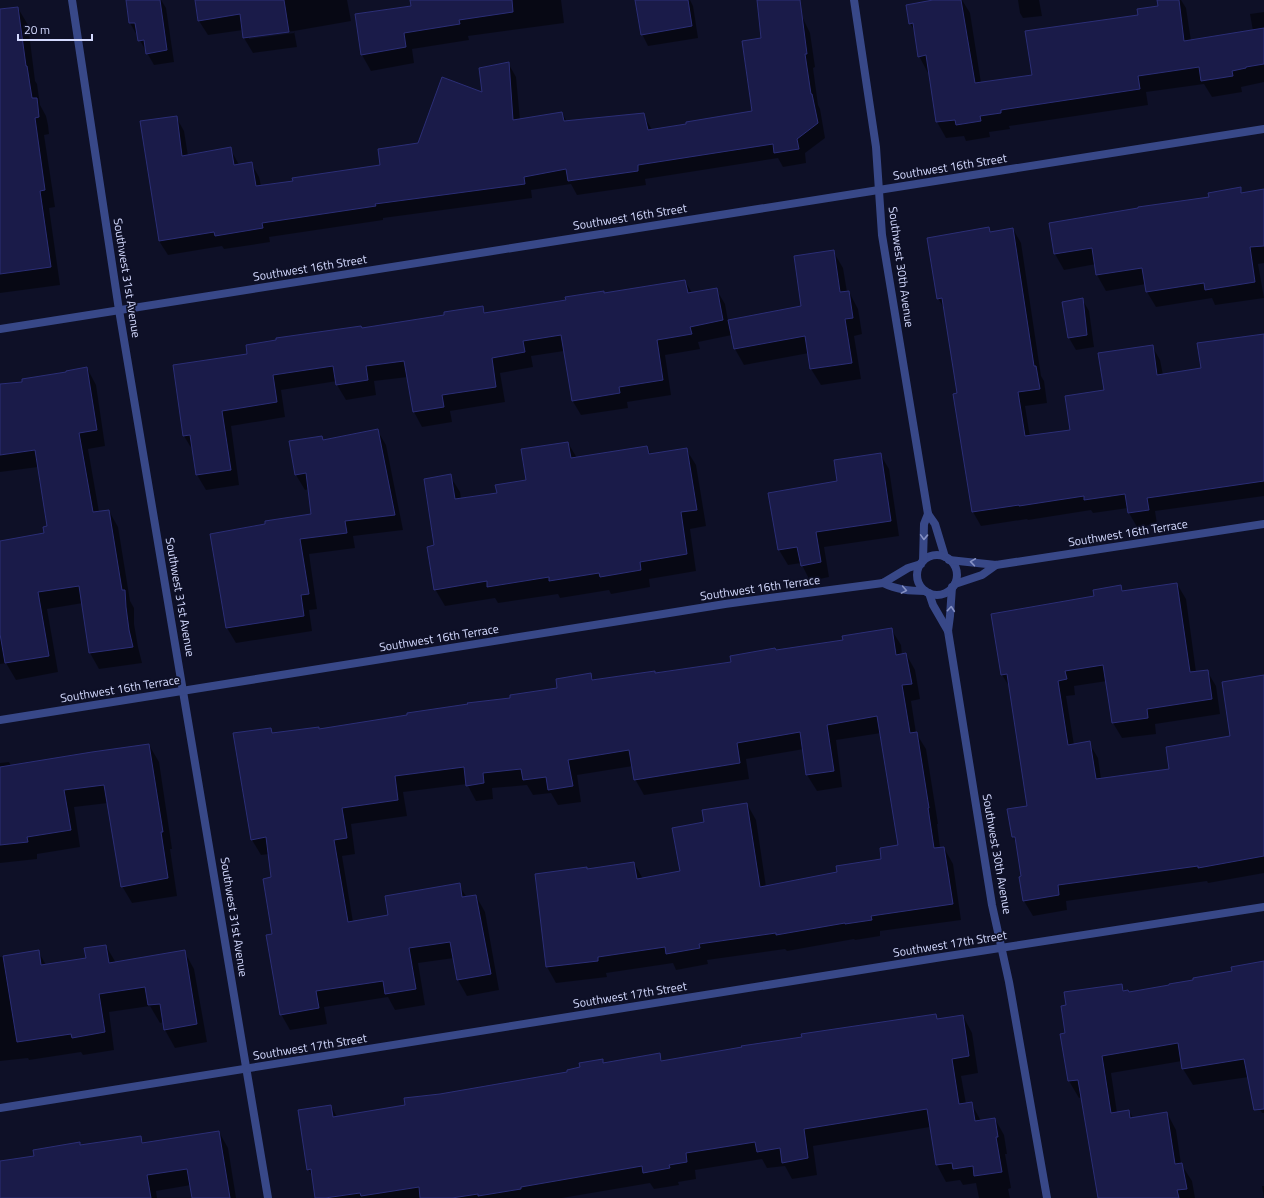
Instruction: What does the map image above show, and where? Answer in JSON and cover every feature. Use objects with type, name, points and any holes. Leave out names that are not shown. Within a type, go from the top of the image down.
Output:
[{"type":"street","name":"Southwest 31st Avenue","points":[[72,0],[119,310],[268,1198]]},
{"type":"street","name":"Southwest 30th Avenue","points":[[854,0],[876,147],[882,235],[928,514],[935,524],[947,558]]},
{"type":"street","name":"Southwest 16th Street","points":[[0,329],[1264,129]]},
{"type":"street","name":"Southwest 30th Avenue","points":[[922,562],[924,524],[928,514]]},
{"type":"street","name":"Southwest 16th Terrace","points":[[947,558],[996,566],[1264,524]]},
{"type":"street","points":[[933,556],[947,558],[954,564],[956,571],[954,586],[948,592],[942,594],[935,595],[927,592],[918,581],[918,569],[922,562],[933,556]]},
{"type":"street","name":"Southwest 16th Terrace","points":[[0,720],[657,614],[883,583],[908,568],[922,562]]},
{"type":"street","name":"Southwest 16th Terrace","points":[[954,586],[982,575],[996,566]]},
{"type":"street","name":"Southwest 16th Terrace","points":[[883,583],[892,588],[927,592]]},
{"type":"street","name":"Southwest 30th Avenue","points":[[954,586],[948,631],[992,905],[1009,982],[1047,1198]]},
{"type":"street","name":"Southwest 30th Avenue","points":[[927,592],[948,631]]},
{"type":"street","name":"Southwest 17th Street","points":[[0,1108],[1264,907]]},
{"type":"building","points":[[126,0],[160,0],[167,50],[146,54],[144,40],[138,41],[135,23],[129,23]]},
{"type":"building","points":[[195,0],[284,0],[289,32],[243,38],[240,14],[198,21]]},
{"type":"building","points":[[410,0],[512,0],[513,12],[459,20],[460,24],[404,33],[406,47],[361,55],[355,14],[411,6]]},
{"type":"building","points":[[635,0],[688,0],[692,26],[641,35]]},
{"type":"building","points":[[757,0],[800,0],[807,54],[805,54],[811,94],[818,123],[797,139],[799,149],[774,153],[773,144],[638,165],[638,171],[568,181],[566,169],[524,177],[525,184],[375,204],[376,206],[262,223],[263,228],[215,236],[214,232],[159,241],[140,121],[177,116],[182,156],[231,147],[234,165],[252,162],[256,186],[293,181],[292,178],[380,165],[378,149],[418,143],[442,77],[482,92],[479,68],[509,62],[513,120],[562,112],[564,121],[644,113],[648,130],[686,124],[686,122],[752,111],[742,41],[761,38]]},
{"type":"building","points":[[933,0],[961,0],[975,83],[1032,75],[1025,31],[1138,15],[1137,9],[1158,6],[1157,0],[1179,0],[1184,41],[1264,28],[1264,64],[1232,71],[1233,76],[1201,81],[1199,67],[1138,76],[1140,89],[1001,110],[1001,113],[980,116],[981,121],[956,125],[955,120],[936,122],[926,55],[918,57],[913,23],[909,24],[906,5]]},
{"type":"building","points":[[18,7],[32,98],[37,98],[39,117],[35,118],[45,190],[40,191],[51,267],[0,274],[0,9]]},
{"type":"building","points":[[1241,187],[1241,193],[1264,189],[1264,246],[1250,247],[1255,282],[1205,290],[1204,283],[1146,292],[1142,268],[1096,275],[1092,248],[1054,254],[1049,223],[1138,207],[1209,197],[1208,193]]},
{"type":"building","points":[[989,227],[990,232],[1013,228],[1034,366],[1036,366],[1040,389],[1018,392],[1025,436],[1070,430],[1065,396],[1104,390],[1098,353],[1153,345],[1157,375],[1201,368],[1197,343],[1264,334],[1264,481],[1147,498],[1149,510],[1128,513],[1125,494],[1084,500],[1084,496],[972,512],[953,394],[957,393],[942,298],[937,299],[927,238]]},
{"type":"building","points":[[834,250],[840,292],[849,291],[853,318],[845,319],[852,363],[810,369],[805,336],[734,349],[728,320],[801,306],[794,256]]},
{"type":"building","points":[[685,280],[688,293],[717,288],[723,320],[690,327],[692,334],[657,340],[663,380],[619,387],[620,393],[572,401],[561,335],[523,341],[525,352],[492,358],[496,387],[442,395],[444,407],[413,412],[404,361],[366,366],[368,380],[336,385],[333,366],[273,375],[277,402],[222,411],[231,470],[196,475],[190,435],[183,436],[173,365],[247,354],[246,345],[276,340],[276,338],[361,326],[362,328],[444,315],[444,312],[483,306],[484,313],[566,300],[565,297],[604,291],[604,293]]},
{"type":"building","points":[[1083,298],[1087,335],[1068,338],[1062,302]]},
{"type":"building","points":[[87,367],[97,430],[79,433],[93,512],[109,510],[122,590],[125,590],[129,630],[133,647],[89,653],[79,586],[38,592],[49,656],[5,663],[0,634],[0,541],[44,533],[43,527],[47,526],[35,450],[0,455],[0,384],[22,382],[22,379]]},
{"type":"building","points":[[378,429],[395,515],[345,521],[347,533],[300,539],[309,594],[301,595],[304,616],[226,628],[210,534],[265,524],[265,521],[311,514],[306,473],[295,475],[289,441],[322,436],[323,440]]},
{"type":"building","points":[[568,442],[571,458],[647,446],[649,454],[687,448],[697,510],[681,512],[687,554],[640,562],[641,570],[600,577],[599,573],[549,581],[549,577],[487,587],[487,581],[434,590],[427,547],[434,545],[424,479],[451,474],[455,499],[497,493],[495,485],[526,480],[521,449]]},
{"type":"building","points":[[881,453],[891,521],[816,532],[821,562],[801,566],[797,547],[778,550],[768,493],[837,481],[834,460]]},
{"type":"building","points":[[1177,583],[1190,672],[1208,670],[1212,699],[1147,709],[1148,718],[1112,723],[1103,665],[1065,671],[1067,679],[1058,681],[1068,745],[1090,741],[1096,779],[1169,769],[1166,747],[1230,736],[1222,682],[1264,675],[1264,856],[1198,868],[1198,866],[1058,885],[1059,895],[1023,901],[1015,837],[1012,837],[1007,809],[1027,806],[1007,674],[1001,675],[991,614],[1094,596],[1093,590],[1121,585],[1122,591]]},
{"type":"building","points":[[892,628],[896,655],[906,653],[912,684],[902,685],[910,733],[917,732],[934,848],[944,847],[953,904],[871,916],[872,920],[845,923],[776,935],[776,933],[699,944],[700,948],[666,954],[665,947],[598,957],[598,961],[546,967],[535,874],[587,867],[587,869],[634,862],[637,879],[680,871],[672,828],[704,822],[702,810],[747,803],[760,887],[837,872],[836,866],[881,859],[880,848],[898,845],[877,716],[827,725],[834,771],[806,775],[800,732],[737,743],[740,763],[634,780],[629,750],[568,760],[573,786],[548,790],[546,777],[523,780],[521,769],[483,773],[484,783],[466,786],[464,767],[395,776],[398,800],[342,808],[347,838],[334,840],[348,922],[388,915],[385,896],[460,883],[462,897],[476,895],[491,974],[457,980],[450,942],[409,948],[416,989],[385,994],[383,981],[316,991],[319,1008],[280,1015],[266,935],[272,934],[263,879],[271,877],[266,837],[251,840],[233,733],[271,728],[272,733],[319,727],[319,729],[407,715],[407,713],[468,704],[467,703],[510,698],[510,695],[557,688],[556,679],[591,673],[592,680],[731,662],[730,656],[775,648],[776,650],[843,640],[842,636]]},
{"type":"building","points":[[149,744],[163,832],[161,832],[168,878],[121,887],[104,785],[64,790],[71,830],[27,837],[28,842],[0,845],[0,767]]},
{"type":"building","points":[[106,945],[109,963],[185,950],[197,1024],[164,1030],[160,1004],[148,1005],[145,987],[99,994],[105,1032],[72,1038],[71,1034],[17,1042],[3,956],[39,950],[41,965],[86,958],[84,948]]},
{"type":"building","points":[[1264,961],[1264,1109],[1254,1110],[1244,1059],[1182,1069],[1178,1043],[1102,1056],[1111,1113],[1129,1110],[1130,1118],[1167,1112],[1175,1164],[1182,1163],[1187,1189],[1177,1190],[1179,1198],[1098,1198],[1078,1080],[1068,1081],[1060,1034],[1065,1033],[1061,1006],[1066,1005],[1064,992],[1122,984],[1123,991],[1128,990],[1129,992],[1193,980],[1193,978],[1232,971],[1231,967]]},
{"type":"building","points":[[936,1014],[937,1019],[963,1015],[969,1056],[952,1059],[959,1104],[972,1102],[975,1121],[995,1118],[998,1137],[996,1137],[1002,1172],[974,1176],[973,1166],[953,1169],[952,1163],[936,1165],[927,1109],[804,1129],[808,1158],[782,1163],[780,1148],[757,1152],[755,1142],[686,1153],[687,1162],[669,1165],[670,1168],[643,1173],[642,1166],[478,1196],[478,1194],[452,1198],[420,1198],[419,1187],[361,1196],[360,1193],[315,1198],[311,1169],[307,1170],[298,1110],[331,1105],[333,1117],[405,1105],[404,1098],[440,1094],[567,1072],[567,1070],[580,1067],[579,1063],[603,1059],[603,1063],[660,1053],[661,1061],[742,1047],[741,1046],[802,1037],[801,1034]]},
{"type":"building","points":[[219,1131],[230,1198],[192,1198],[187,1169],[147,1175],[151,1198],[0,1198],[0,1161],[34,1156],[33,1150],[80,1142],[80,1145],[141,1136],[142,1143]]}]
